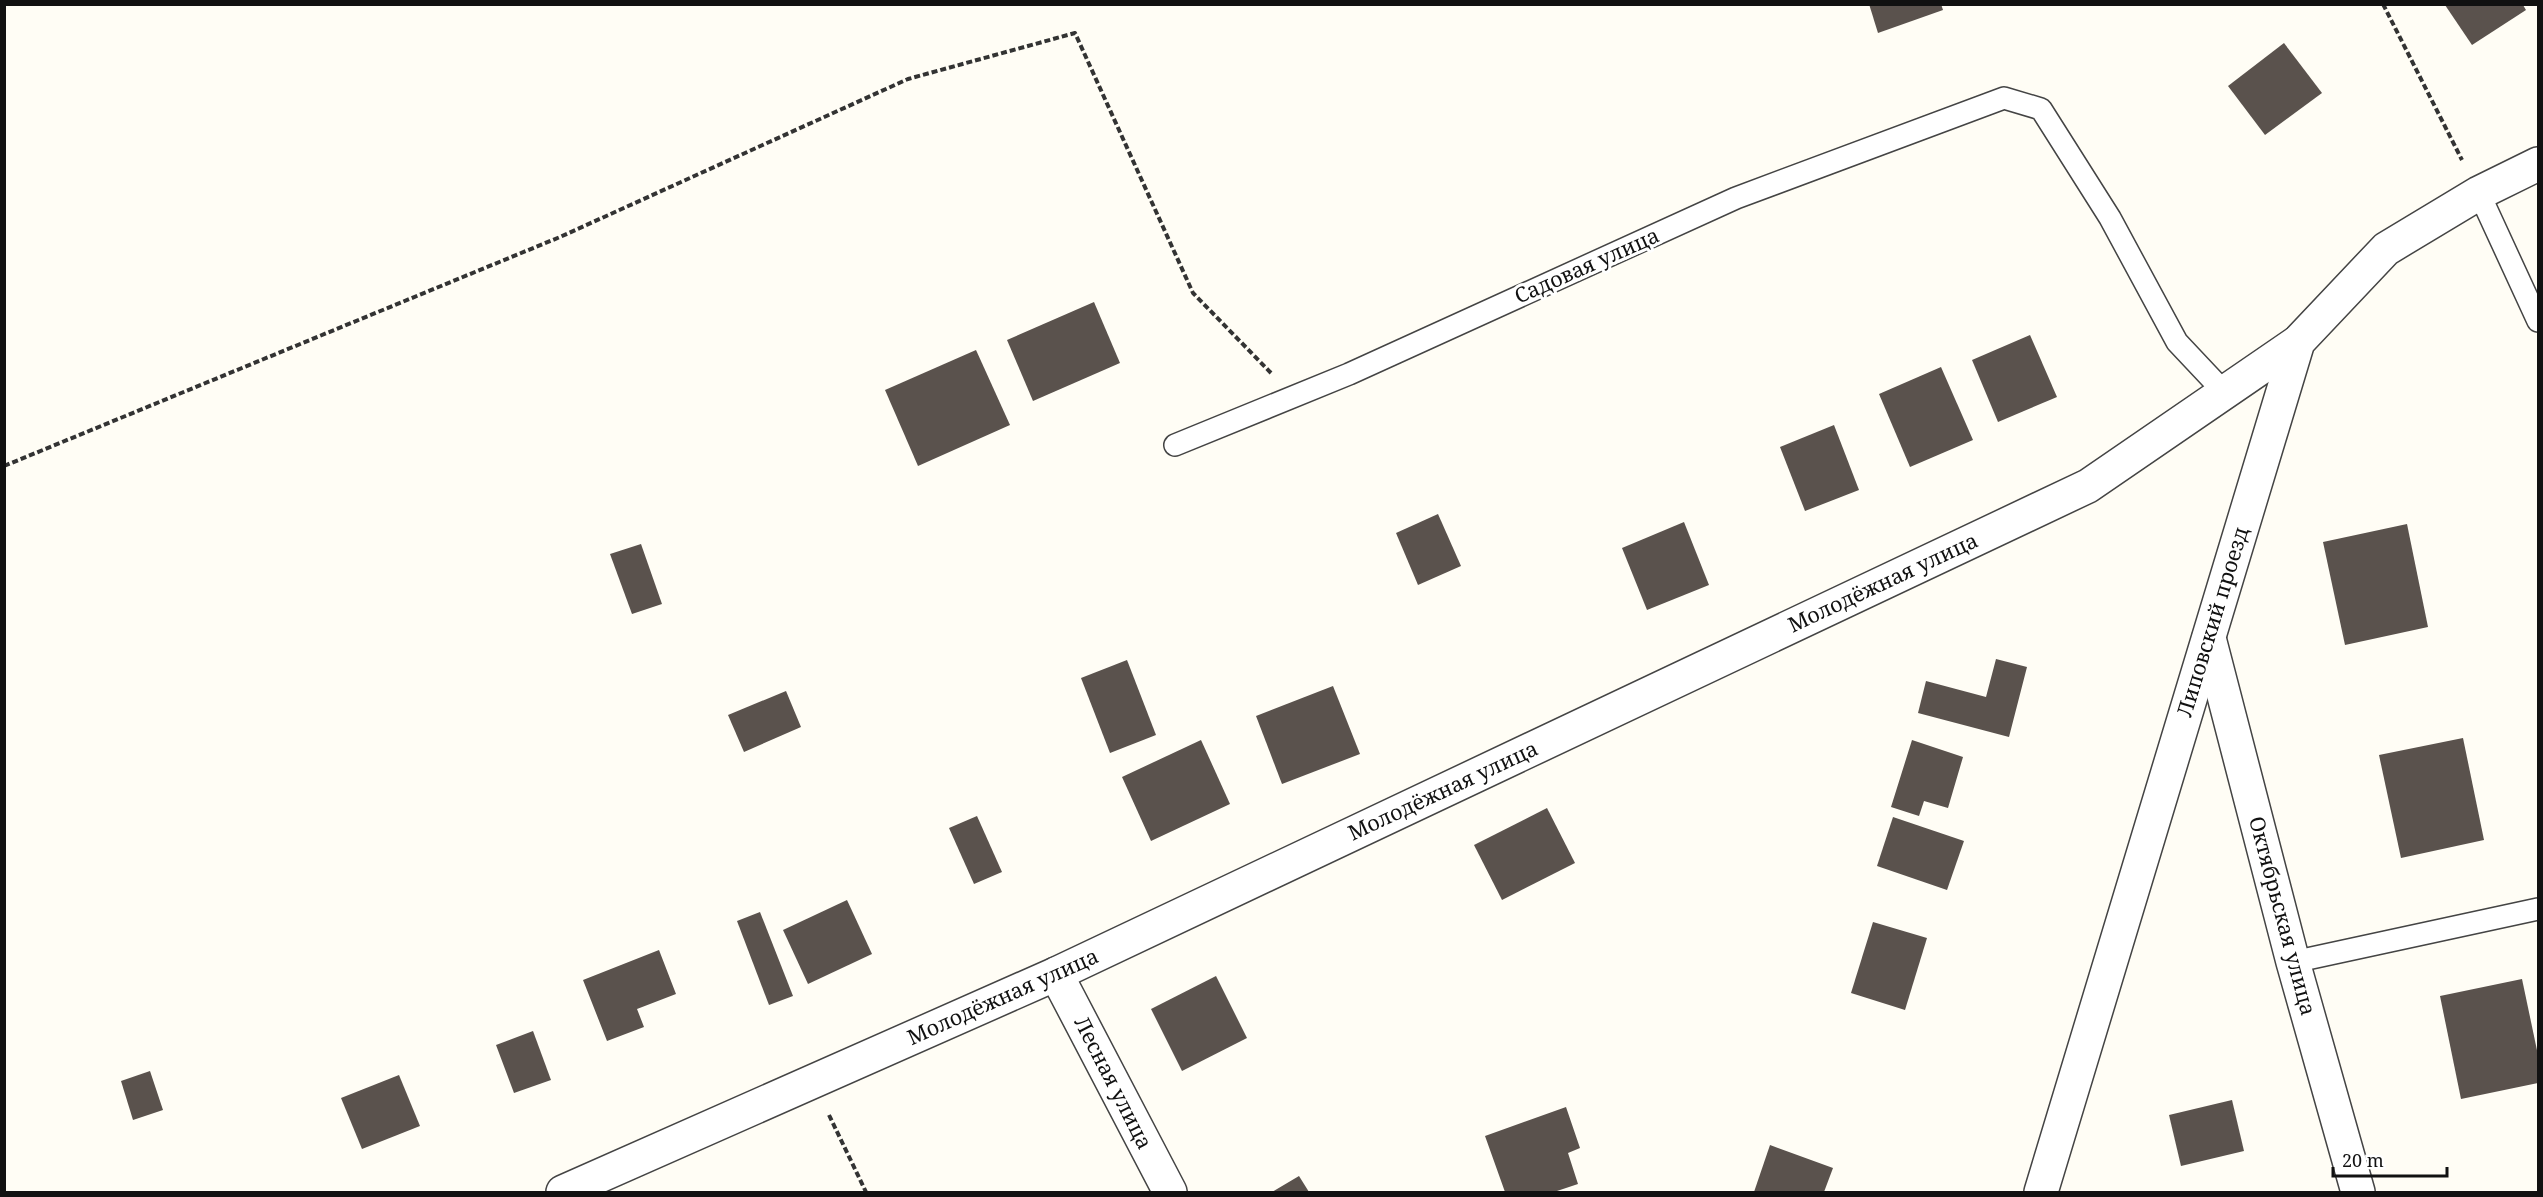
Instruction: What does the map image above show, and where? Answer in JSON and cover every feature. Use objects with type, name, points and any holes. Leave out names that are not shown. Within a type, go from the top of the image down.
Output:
[{"type":"street","name":"Липовский проезд","points":[[2041,1192],[2298,342],[2386,249],[2479,193],[2538,164]]},
{"type":"street","name":"Молодёжная улица","points":[[563,1192],[1056,974],[2088,486],[2298,342]]},
{"type":"street","name":"Октябрьская улица","points":[[2209,638],[2293,962],[2358,1192]]},
{"type":"street","name":"Лесная улица","points":[[1056,974],[1170,1192]]},
{"type":"lane","name":"Садовая улица","points":[[1175,445],[1360,369],[1736,198],[2004,98],[2041,109],[2110,218],[2177,342],[2225,393]]},
{"type":"lane","points":[[2479,193],[2538,321]]},
{"type":"lane","points":[[2293,962],[2538,909]]},
{"type":"path","points":[[2383,4],[2479,193]]},
{"type":"path","points":[[4,466],[560,237],[908,79],[1075,33],[1193,293],[1293,396]]},
{"type":"path","points":[[813,1082],[866,1192]]},
{"type":"building","points":[[1869,4],[1941,4],[1943,10],[1878,33]]},
{"type":"building","points":[[2445,5],[2523,5],[2526,10],[2472,45]]},
{"type":"building","points":[[2284,43],[2322,93],[2265,135],[2228,86]]},
{"type":"building","points":[[1094,302],[1120,363],[1033,401],[1007,340]]},
{"type":"building","points":[[2030,335],[2057,397],[1998,422],[1972,360]]},
{"type":"building","points":[[976,350],[1010,425],[918,466],[885,390]]},
{"type":"building","points":[[1941,367],[1973,440],[1910,467],[1879,394]]},
{"type":"building","points":[[1834,425],[1859,490],[1805,511],[1780,447]]},
{"type":"building","points":[[1438,514],[1461,566],[1418,585],[1396,533]]},
{"type":"building","points":[[1684,522],[1709,585],[1647,610],[1622,548]]},
{"type":"building","points":[[2407,524],[2428,627],[2345,645],[2323,542]]},
{"type":"building","points":[[641,544],[662,604],[632,614],[610,554]]},
{"type":"building","points":[[1996,659],[2027,667],[2009,737],[1918,713],[1926,681],[1986,697]]},
{"type":"building","points":[[1127,660],[1156,735],[1110,753],[1081,678]]},
{"type":"building","points":[[1333,686],[1360,754],[1282,784],[1256,716]]},
{"type":"building","points":[[786,691],[801,727],[744,752],[728,715]]},
{"type":"building","points":[[2463,738],[2484,840],[2401,858],[2379,755]]},
{"type":"building","points":[[1201,740],[1230,804],[1151,841],[1122,777]]},
{"type":"building","points":[[1912,740],[1963,757],[1948,808],[1924,801],[1919,816],[1891,807]]},
{"type":"building","points":[[1547,808],[1575,863],[1502,900],[1474,845]]},
{"type":"building","points":[[977,816],[1002,872],[974,884],[949,828]]},
{"type":"building","points":[[1893,817],[1964,841],[1947,890],[1877,866]]},
{"type":"building","points":[[847,900],[872,954],[808,984],[783,930]]},
{"type":"building","points":[[760,912],[793,996],[769,1005],[737,921]]},
{"type":"building","points":[[1873,922],[1927,938],[1905,1010],[1851,993]]},
{"type":"building","points":[[659,950],[676,994],[637,1009],[644,1027],[607,1041],[583,980]]},
{"type":"building","points":[[1216,976],[1247,1038],[1182,1071],[1151,1009]]},
{"type":"building","points":[[2522,979],[2538,1055],[2538,1083],[2461,1099],[2440,996]]},
{"type":"building","points":[[533,1031],[551,1080],[514,1093],[496,1045]]},
{"type":"building","points":[[150,1071],[163,1110],[133,1120],[121,1081]]},
{"type":"building","points":[[399,1075],[420,1126],[362,1149],[341,1098]]},
{"type":"building","points":[[2232,1100],[2244,1151],[2181,1166],[2169,1115]]},
{"type":"building","points":[[1566,1107],[1580,1148],[1568,1153],[1578,1184],[1554,1192],[1505,1192],[1485,1136]]},
{"type":"building","points":[[1770,1145],[1833,1168],[1824,1192],[1754,1192]]},
{"type":"building","points":[[1299,1176],[1309,1192],[1272,1192]]}]
